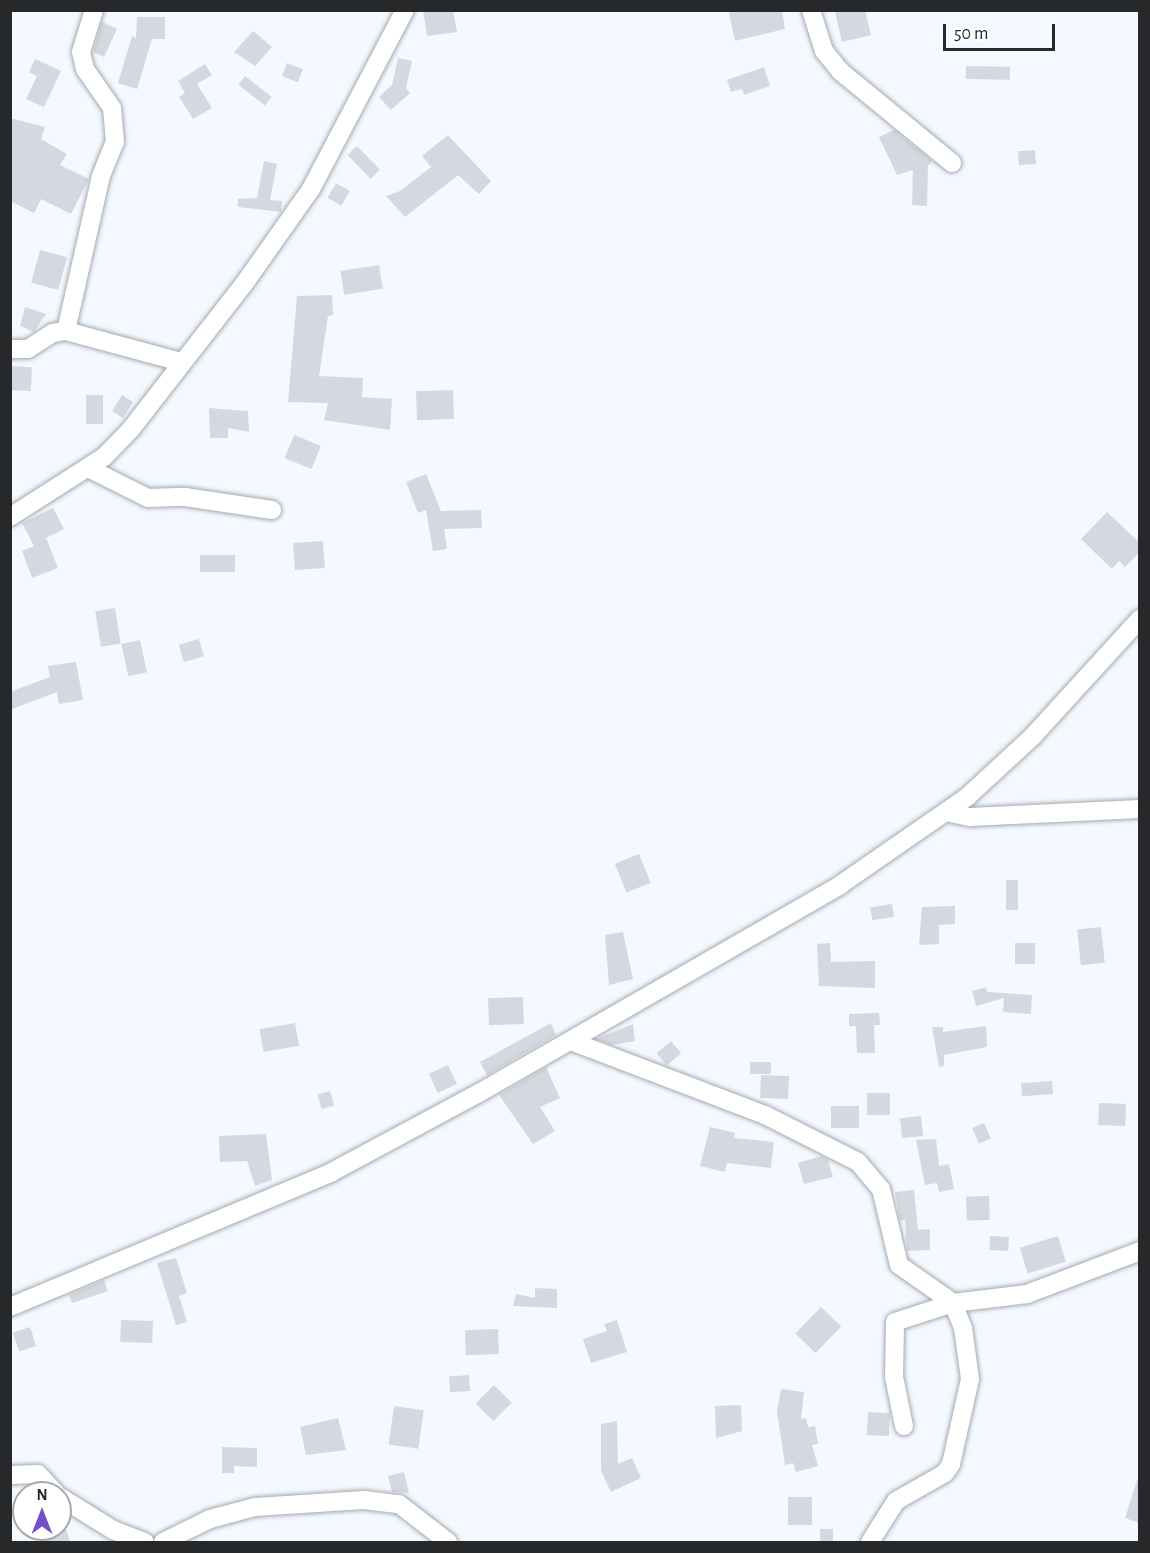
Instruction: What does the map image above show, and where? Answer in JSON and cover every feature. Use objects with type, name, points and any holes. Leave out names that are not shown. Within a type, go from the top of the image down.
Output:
[{"type":"street","points":[[66,331],[101,176],[115,142],[112,108],[85,69],[81,52],[94,10]]},
{"type":"street","points":[[10,517],[88,468],[131,429],[244,284],[311,189],[405,10]]},
{"type":"street","points":[[811,10],[824,51],[840,71],[952,163]]},
{"type":"street","points":[[10,349],[28,349],[53,333],[66,331],[181,362]]},
{"type":"street","points":[[88,468],[148,498],[185,497],[273,510]]},
{"type":"street","points":[[10,1307],[332,1172],[571,1041],[840,885],[946,812],[1033,736],[1140,619]]},
{"type":"street","points":[[946,812],[970,817],[1140,809]]},
{"type":"street","points":[[571,1041],[765,1115],[858,1162],[880,1189],[899,1265],[953,1303],[963,1328],[970,1379],[951,1464],[945,1473],[896,1501],[870,1542]]},
{"type":"street","points":[[904,1426],[894,1377],[895,1322],[953,1303],[1027,1294],[1140,1251]]},
{"type":"street","points":[[10,1474],[38,1474],[45,1481]]},
{"type":"street","points":[[163,1542],[210,1519],[255,1507],[387,1500],[448,1542]]},
{"type":"street","points":[[72,1504],[113,1530],[145,1542]]},
{"type":"building","points":[[423,10],[453,10],[457,32],[427,36]]},
{"type":"building","points":[[739,10],[782,10],[785,29],[735,41],[729,13]]},
{"type":"building","points":[[865,10],[871,35],[842,42],[835,12]]},
{"type":"building","points":[[137,17],[165,17],[165,39],[152,39],[137,89],[118,83],[132,36],[136,38]]},
{"type":"building","points":[[102,22],[117,29],[104,57],[93,52]]},
{"type":"building","points":[[253,31],[272,47],[255,66],[234,52]]},
{"type":"building","points":[[398,58],[412,61],[406,88],[410,93],[391,110],[379,97],[392,85]]},
{"type":"building","points":[[35,59],[61,71],[44,107],[26,99],[37,76],[29,72]]},
{"type":"building","points":[[287,63],[303,69],[298,82],[282,76]]},
{"type":"building","points":[[205,64],[212,75],[197,84],[212,108],[193,119],[179,97],[185,93],[178,81]]},
{"type":"building","points":[[966,66],[1010,67],[1010,80],[966,79]]},
{"type":"building","points":[[764,67],[770,86],[744,95],[742,89],[731,92],[727,80]]},
{"type":"building","points":[[245,76],[272,97],[265,106],[238,85]]},
{"type":"building","points":[[10,118],[45,127],[41,139],[67,154],[60,165],[89,179],[71,214],[41,199],[34,213],[10,201]]},
{"type":"building","points":[[894,130],[932,161],[928,166],[927,206],[912,205],[913,170],[897,175],[879,137]]},
{"type":"building","points":[[448,135],[491,181],[479,194],[458,175],[405,217],[386,196],[400,191],[431,167],[422,156]]},
{"type":"building","points":[[357,146],[380,170],[371,179],[348,155]]},
{"type":"building","points":[[1035,150],[1036,164],[1019,165],[1018,151]]},
{"type":"building","points":[[264,161],[277,164],[270,200],[282,201],[281,212],[238,207],[238,199],[257,198]]},
{"type":"building","points":[[336,183],[350,191],[341,206],[328,198]]},
{"type":"building","points":[[40,250],[67,257],[58,290],[31,283]]},
{"type":"building","points":[[379,265],[383,289],[344,295],[340,271]]},
{"type":"building","points":[[332,295],[333,315],[328,316],[319,376],[363,378],[362,397],[392,399],[390,430],[324,420],[328,403],[288,402],[297,296]]},
{"type":"building","points":[[25,307],[46,314],[34,332],[20,326]]},
{"type":"building","points":[[10,366],[32,367],[31,391],[10,390]]},
{"type":"building","points":[[453,390],[454,419],[417,420],[416,391]]},
{"type":"building","points":[[86,395],[103,395],[103,424],[86,424]]},
{"type":"building","points":[[122,395],[133,402],[123,418],[112,411]]},
{"type":"building","points":[[209,408],[248,411],[249,432],[228,428],[228,438],[210,438]]},
{"type":"building","points":[[294,435],[321,446],[312,469],[285,458]]},
{"type":"building","points":[[426,474],[441,511],[481,510],[482,528],[444,529],[447,549],[433,551],[426,510],[418,513],[406,482]]},
{"type":"building","points":[[53,508],[64,529],[46,538],[58,568],[32,578],[22,551],[34,546],[22,523]]},
{"type":"building","points":[[1107,512],[1140,543],[1140,552],[1125,567],[1119,561],[1112,569],[1081,539]]},
{"type":"building","points":[[323,541],[325,568],[295,570],[293,543]]},
{"type":"building","points":[[200,555],[235,555],[235,572],[200,572]]},
{"type":"building","points":[[115,608],[121,644],[101,647],[95,611]]},
{"type":"building","points":[[199,639],[204,656],[184,662],[179,645]]},
{"type":"building","points":[[140,640],[147,672],[128,676],[121,644]]},
{"type":"building","points":[[76,662],[83,700],[59,704],[57,692],[10,710],[10,692],[50,677],[48,666]]},
{"type":"building","points":[[639,854],[651,883],[627,892],[615,864]]},
{"type":"building","points":[[1006,880],[1018,880],[1018,910],[1006,910]]},
{"type":"building","points":[[892,904],[894,917],[872,920],[870,907]]},
{"type":"building","points":[[955,906],[955,924],[939,925],[939,944],[919,945],[922,907]]},
{"type":"building","points":[[1101,927],[1105,963],[1081,965],[1077,930]]},
{"type":"building","points":[[623,932],[633,979],[609,985],[605,935]]},
{"type":"building","points":[[830,943],[831,962],[875,961],[875,988],[819,986],[817,944]]},
{"type":"building","points":[[1015,943],[1035,943],[1035,964],[1015,964]]},
{"type":"building","points":[[986,987],[987,992],[1032,995],[1031,1014],[1003,1012],[1004,998],[976,1006],[972,991]]},
{"type":"building","points":[[523,997],[524,1024],[489,1025],[488,998]]},
{"type":"building","points":[[879,1013],[880,1025],[874,1025],[875,1053],[857,1053],[856,1026],[849,1026],[849,1014]]},
{"type":"building","points":[[295,1023],[299,1046],[264,1052],[260,1029]]},
{"type":"building","points":[[551,1023],[556,1035],[487,1075],[480,1062]]},
{"type":"building","points":[[633,1024],[635,1041],[612,1045],[596,1039]]},
{"type":"building","points":[[986,1026],[987,1047],[944,1055],[944,1066],[939,1067],[932,1027],[943,1027],[943,1032]]},
{"type":"building","points":[[671,1041],[681,1053],[667,1065],[656,1053]]},
{"type":"building","points":[[750,1062],[771,1062],[771,1074],[750,1074]]},
{"type":"building","points":[[448,1065],[457,1084],[438,1093],[429,1074]]},
{"type":"building","points":[[546,1067],[560,1098],[540,1107],[555,1131],[533,1144],[499,1095]]},
{"type":"building","points":[[761,1075],[789,1076],[788,1099],[760,1098]]},
{"type":"building","points":[[1052,1081],[1053,1094],[1022,1096],[1021,1083]]},
{"type":"building","points":[[330,1091],[334,1105],[322,1109],[318,1095]]},
{"type":"building","points":[[867,1093],[890,1093],[890,1115],[867,1115]]},
{"type":"building","points":[[1099,1103],[1126,1104],[1125,1126],[1098,1125]]},
{"type":"building","points":[[831,1106],[859,1106],[859,1128],[831,1128]]},
{"type":"building","points":[[921,1116],[923,1136],[902,1138],[900,1118]]},
{"type":"building","points":[[984,1123],[991,1139],[979,1144],[972,1128]]},
{"type":"building","points":[[710,1127],[735,1133],[734,1138],[774,1142],[771,1168],[727,1163],[725,1172],[700,1166]]},
{"type":"building","points":[[266,1134],[272,1180],[255,1186],[247,1161],[220,1162],[219,1136]]},
{"type":"building","points":[[936,1139],[939,1166],[949,1164],[954,1189],[939,1192],[937,1183],[925,1185],[916,1140]]},
{"type":"building","points":[[822,1156],[828,1160],[833,1177],[804,1184],[798,1163]]},
{"type":"building","points":[[914,1190],[918,1230],[930,1229],[930,1250],[907,1251],[905,1220],[900,1221],[895,1192]]},
{"type":"building","points":[[989,1196],[990,1220],[967,1221],[966,1197]]},
{"type":"building","points":[[990,1236],[1009,1237],[1008,1251],[989,1250]]},
{"type":"building","points":[[1058,1236],[1066,1262],[1028,1274],[1020,1248]]},
{"type":"building","points":[[176,1258],[187,1293],[179,1296],[187,1322],[176,1325],[157,1263]]},
{"type":"building","points":[[104,1280],[108,1291],[72,1303],[69,1295]]},
{"type":"building","points":[[535,1288],[557,1289],[557,1308],[513,1306],[516,1294],[535,1298]]},
{"type":"building","points":[[821,1307],[841,1326],[815,1353],[795,1334]]},
{"type":"building","points":[[121,1320],[153,1321],[152,1343],[120,1342]]},
{"type":"building","points":[[617,1320],[627,1352],[591,1363],[583,1339],[607,1331],[604,1324]]},
{"type":"building","points":[[30,1327],[36,1346],[19,1352],[13,1333]]},
{"type":"building","points":[[498,1329],[499,1354],[466,1355],[465,1330]]},
{"type":"building","points":[[469,1375],[470,1391],[450,1392],[449,1376]]},
{"type":"building","points":[[494,1385],[512,1403],[493,1421],[476,1403]]},
{"type":"building","points":[[781,1389],[804,1392],[801,1419],[806,1418],[808,1427],[815,1426],[818,1444],[812,1445],[818,1466],[796,1472],[793,1463],[785,1465],[777,1411]]},
{"type":"building","points":[[741,1405],[742,1431],[716,1438],[715,1406]]},
{"type":"building","points":[[394,1406],[424,1410],[418,1449],[389,1445]]},
{"type":"building","points":[[868,1412],[890,1413],[889,1436],[867,1435]]},
{"type":"building","points":[[338,1418],[346,1450],[306,1455],[300,1427]]},
{"type":"building","points":[[617,1421],[618,1464],[632,1458],[641,1478],[611,1492],[601,1471],[601,1424]]},
{"type":"building","points":[[222,1447],[257,1448],[257,1467],[234,1466],[234,1473],[222,1473]]},
{"type":"building","points":[[404,1472],[409,1493],[392,1492],[388,1476]]},
{"type":"building","points":[[1137,1480],[1140,1480],[1140,1523],[1125,1518]]},
{"type":"building","points":[[788,1497],[812,1497],[812,1525],[788,1525]]},
{"type":"building","points":[[820,1529],[833,1529],[833,1542],[820,1542]]},
{"type":"building","points":[[45,1541],[70,1542],[45,1542]]}]
